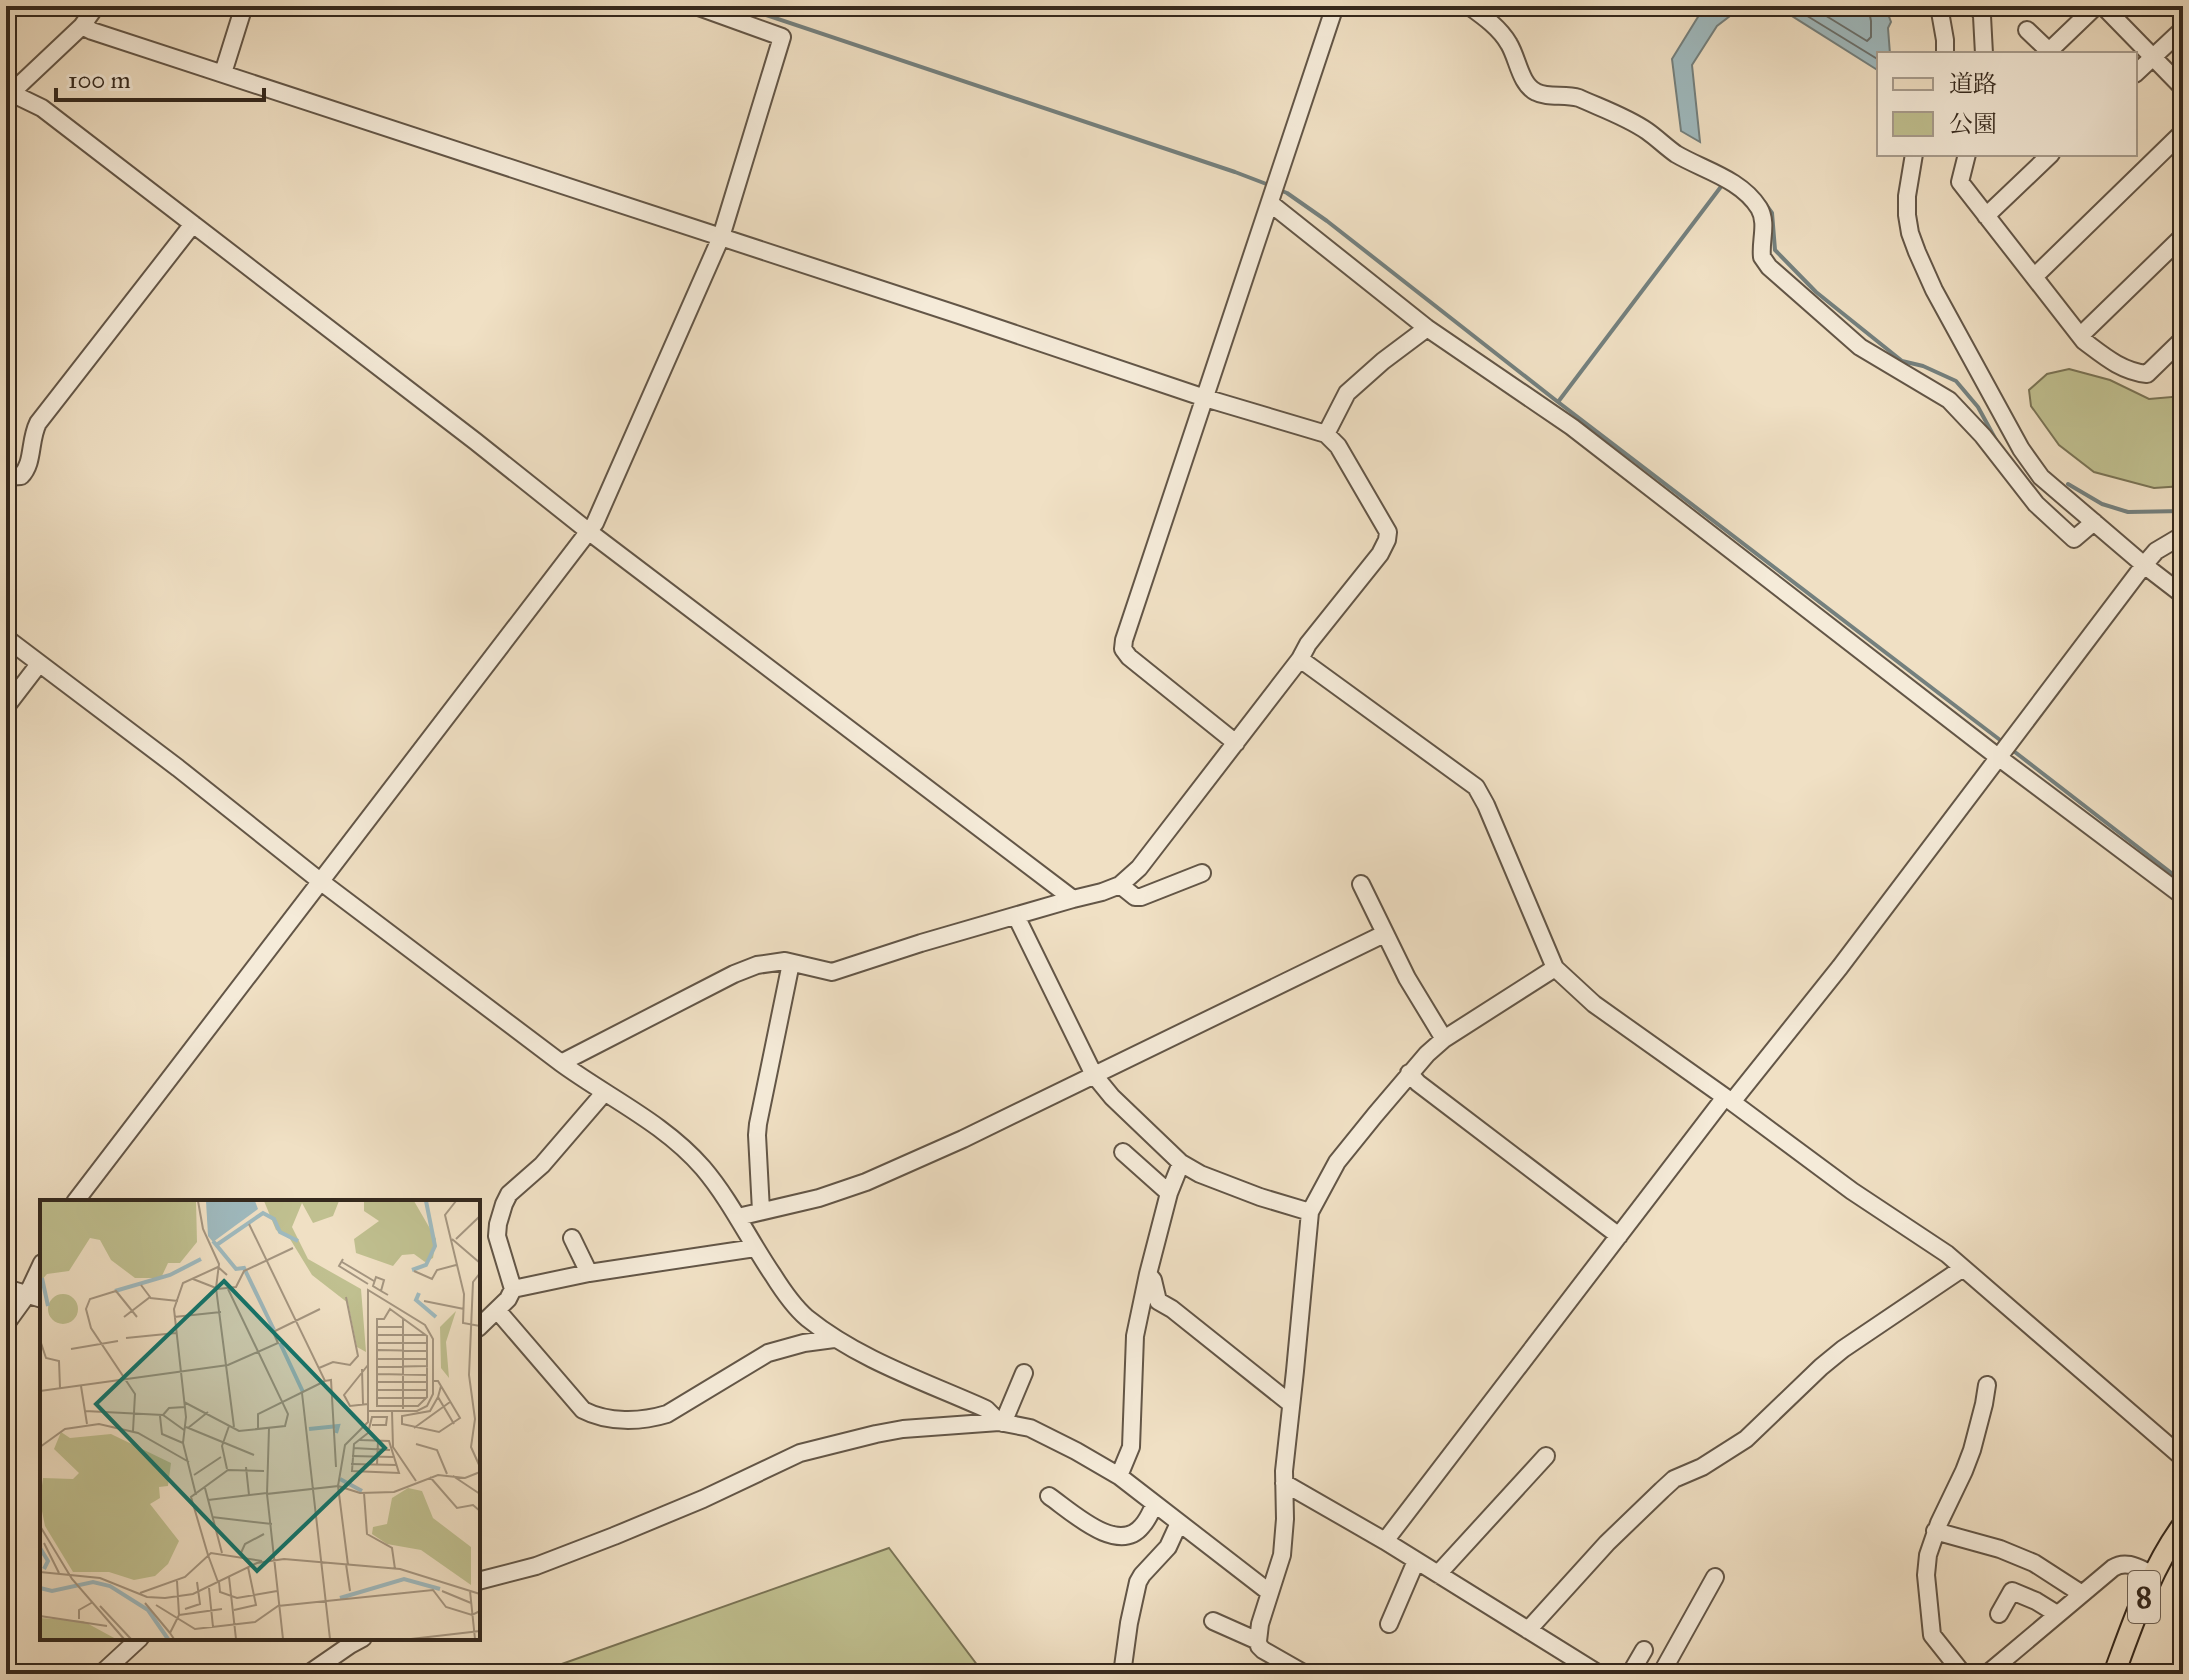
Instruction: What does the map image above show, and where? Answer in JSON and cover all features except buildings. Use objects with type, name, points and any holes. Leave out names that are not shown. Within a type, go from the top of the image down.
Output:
[{"type":"main road","name":"8","points":[[2114,1674],[2154,1575],[2183,1525]]},
{"type":"street","points":[[96,6],[82,26],[8,95],[42,108],[588,531],[1073,899]]},
{"type":"street","points":[[223,73],[244,6]]},
{"type":"street","points":[[77,1200],[595,523],[721,237],[782,37],[696,6]]},
{"type":"street","points":[[1236,743],[1129,657],[1123,649],[1124,640],[1335,6]]},
{"type":"street","points":[[1469,6],[1487,19],[1509,43],[1527,85],[1534,92],[1570,95],[1645,129],[1676,153],[1721,176],[1746,195],[1762,214],[1762,257],[1769,267],[1860,347],[1949,400],[1983,436],[2036,504],[2074,539],[2094,522]]},
{"type":"street","points":[[1939,6],[1945,52]]},
{"type":"street","points":[[2027,30],[2048,52],[2096,6]]},
{"type":"street","points":[[2103,6],[2183,88]]},
{"type":"street","points":[[1984,9],[1984,52]]},
{"type":"street","points":[[82,26],[1205,398],[1326,434],[1338,446],[1388,532],[1380,554],[1139,868],[1120,885],[832,972],[772,961],[757,965],[561,1063]]},
{"type":"street","points":[[2137,72],[2183,29]]},
{"type":"street","points":[[2034,277],[2183,132]]},
{"type":"street","points":[[1914,156],[1907,215],[1917,252],[1934,290],[2028,458],[2041,477],[2183,595]]},
{"type":"street","points":[[1966,156],[1960,182],[2080,336],[2109,360],[2132,372],[2147,374],[2183,339]]},
{"type":"street","points":[[1986,216],[2049,156]]},
{"type":"street","points":[[1273,192],[1427,328],[1572,427],[2183,896]]},
{"type":"street","points":[[6,477],[21,476],[29,467],[30,447],[38,423],[193,224]]},
{"type":"street","points":[[2080,336],[2183,236]]},
{"type":"street","points":[[1326,434],[1347,393],[1427,328]]},
{"type":"street","points":[[1385,1541],[1619,1236],[1840,967],[2144,565],[2156,551],[2183,535]]},
{"type":"street","points":[[6,638],[561,1063],[654,1124],[692,1157],[720,1189],[795,1307],[834,1339],[986,1409],[1001,1422]]},
{"type":"street","points":[[1300,659],[1476,787],[1555,968],[1594,1004],[1852,1191],[1947,1254],[2183,1458]]},
{"type":"street","points":[[6,707],[39,664]]},
{"type":"street","points":[[1120,885],[1135,897],[1141,897],[1202,873]]},
{"type":"street","points":[[1361,884],[1407,978],[1444,1039]]},
{"type":"street","points":[[1016,916],[1094,1075],[1112,1097],[1181,1163],[1212,1179],[1310,1212]]},
{"type":"street","points":[[738,1217],[819,1198],[866,1182],[963,1139],[1384,934]]},
{"type":"street","points":[[761,1211],[758,1124],[791,963]]},
{"type":"street","points":[[1305,1674],[1263,1650],[1258,1641],[1260,1624],[1282,1555],[1284,1471],[1310,1212],[1337,1162],[1409,1073],[1444,1039],[1555,968]]},
{"type":"street","points":[[1409,1073],[1619,1236]]},
{"type":"street","points":[[480,1326],[508,1299],[513,1289],[497,1236],[509,1194],[542,1165],[604,1093]]},
{"type":"street","points":[[1123,1152],[1169,1193]]},
{"type":"street","points":[[1119,1476],[1131,1447],[1135,1336],[1169,1193],[1181,1163]]},
{"type":"street","points":[[572,1238],[589,1273]]},
{"type":"street","points":[[513,1289],[589,1273],[755,1248]]},
{"type":"street","points":[[1528,1630],[1607,1543],[1674,1479],[1702,1467],[1746,1439],[1843,1349],[1963,1268]]},
{"type":"street","points":[[6,1324],[34,1297],[40,1272]]},
{"type":"street","points":[[1148,1274],[1153,1280],[1158,1301],[1291,1404]]},
{"type":"street","points":[[6,1288],[34,1297]]},
{"type":"street","points":[[497,1310],[583,1410],[609,1418],[648,1420],[667,1414],[768,1353],[834,1339]]},
{"type":"street","points":[[1001,1422],[1024,1373]]},
{"type":"street","points":[[1963,1674],[1932,1635],[1926,1575],[1935,1531],[1968,1461],[1987,1385]]},
{"type":"street","points":[[480,1580],[536,1566],[601,1541],[703,1499],[800,1453],[903,1429],[1001,1422],[1030,1428],[1119,1476],[1269,1592]]},
{"type":"street","points":[[1438,1574],[1546,1456]]},
{"type":"street","points":[[1284,1483],[1385,1541],[1599,1674]]},
{"type":"street","points":[[1049,1496],[1094,1527],[1117,1536],[1127,1536],[1143,1526],[1155,1504]]},
{"type":"street","points":[[1122,1674],[1138,1582],[1168,1547],[1179,1523]]},
{"type":"street","points":[[1935,1531],[2000,1549],[2034,1563],[2082,1594]]},
{"type":"street","points":[[1389,1624],[1416,1561]]},
{"type":"street","points":[[1987,1674],[2119,1564],[2132,1565],[2154,1575]]},
{"type":"street","points":[[1661,1674],[1715,1577]]},
{"type":"street","points":[[1999,1614],[2012,1591],[2057,1614]]},
{"type":"street","points":[[1213,1621],[1258,1641]]},
{"type":"street","points":[[101,1674],[138,1640]]},
{"type":"street","points":[[308,1674],[359,1640]]},
{"type":"street","points":[[1630,1674],[1644,1650]]},
{"type":"green space","points":[[2069,369],[2110,380],[2149,399],[2183,396],[2183,486],[2154,488],[2094,472],[2059,445],[2031,406],[2029,390],[2047,374]]},
{"type":"green space","points":[[889,1548],[984,1674],[535,1674],[542,1671]]},
{"type":"water","points":[[1710,6],[1743,6],[1717,26],[1692,65],[1700,142],[1681,131],[1672,59],[1701,12]]},
{"type":"water","points":[[1776,6],[1885,6],[1891,22],[1888,28],[1890,52],[1877,52],[1877,70]]},
{"type":"waterway","points":[[739,6],[1269,185]]},
{"type":"waterway","points":[[1558,402],[1723,184]]},
{"type":"waterway","points":[[1277,189],[1327,221],[2004,743]]},
{"type":"waterway","points":[[1764,202],[1772,213],[1775,250],[1816,292],[1902,361],[1923,366],[1956,381],[1978,407],[1996,440]]},
{"type":"waterway","points":[[2068,484],[2102,504],[2128,512],[2183,511]]},
{"type":"waterway","points":[[2011,749],[2183,882]]}]
